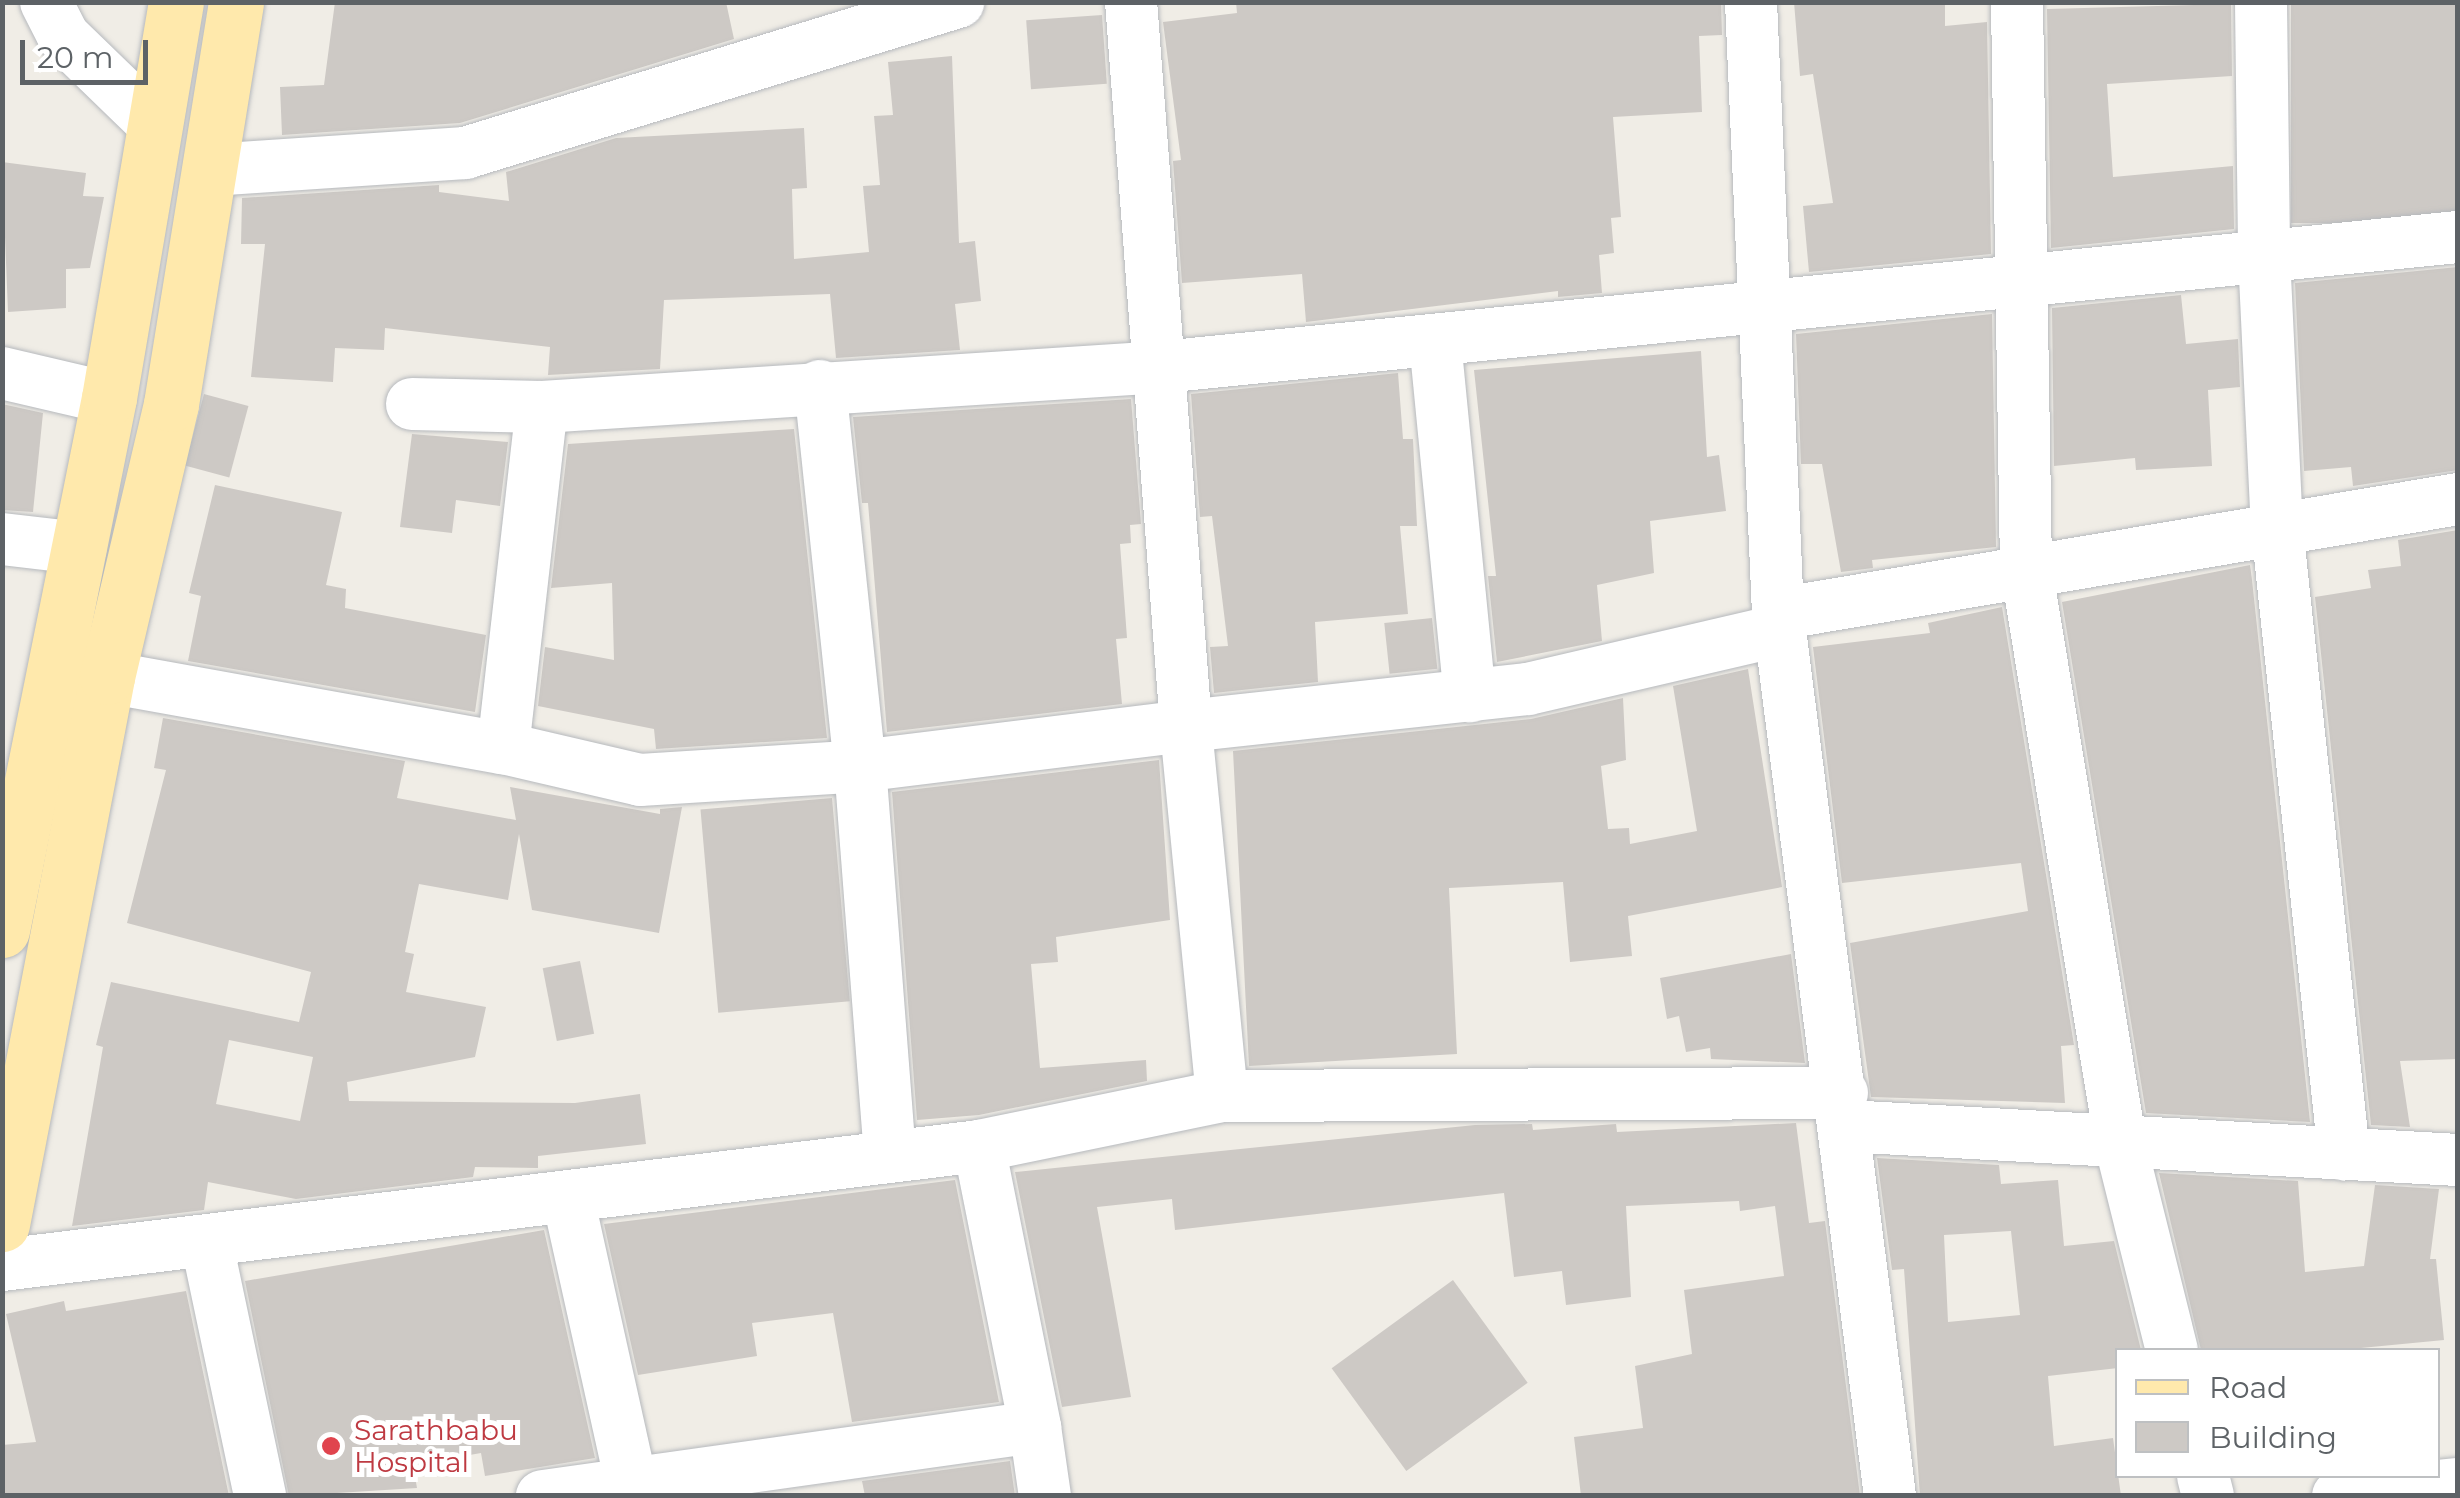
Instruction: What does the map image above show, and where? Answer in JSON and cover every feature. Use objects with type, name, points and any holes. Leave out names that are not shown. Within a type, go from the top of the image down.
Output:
[{"type":"main road","points":[[2,930],[109,398],[176,2]]},
{"type":"main road","points":[[2,1224],[107,677],[171,404],[236,2]]},
{"type":"street","points":[[46,2],[63,36],[156,126]]},
{"type":"street","points":[[210,170],[465,153],[958,2]]},
{"type":"street","points":[[1131,2],[1134,95],[1162,366],[1186,726],[1222,1096]]},
{"type":"street","points":[[1750,2],[1780,622],[1890,1496]]},
{"type":"street","points":[[2017,2],[2026,567],[2120,1146],[2171,1348]]},
{"type":"street","points":[[2261,2],[2264,256],[2277,528],[2344,1154]]},
{"type":"street","points":[[412,404],[542,406],[1162,366],[1764,309],[2458,236]]},
{"type":"street","points":[[1435,341],[1470,696]]},
{"type":"street","points":[[2,374],[109,398]]},
{"type":"street","points":[[820,386],[860,766],[890,1156]]},
{"type":"street","points":[[504,748],[542,406]]},
{"type":"street","points":[[107,677],[504,748],[640,780],[860,766],[1528,689],[1780,622],[2026,567],[2458,498]]},
{"type":"street","points":[[2,539],[80,548]]},
{"type":"street","points":[[2,1265],[207,1244],[980,1146],[1222,1096],[1844,1110],[2120,1146],[2458,1160]]},
{"type":"street","points":[[980,1146],[1045,1496]]},
{"type":"street","points":[[568,1198],[631,1483]]},
{"type":"street","points":[[207,1244],[260,1496]]},
{"type":"street","points":[[542,1496],[1035,1427]]},
{"type":"street","points":[[2338,1496],[2458,1484]]},
{"type":"building","points":[[335,2],[726,2],[734,39],[460,123],[282,135],[280,87],[324,85]]},
{"type":"building","points":[[1236,2],[1721,2],[1722,35],[1699,36],[1702,112],[1613,117],[1621,217],[1611,218],[1614,253],[1599,255],[1602,293],[1558,297],[1558,291],[1306,322],[1302,274],[1182,283],[1173,161],[1181,160],[1163,22],[1237,13]]},
{"type":"building","points":[[1794,2],[1945,2],[1945,26],[1987,22],[1991,254],[1809,272],[1803,206],[1833,203],[1813,74],[1800,76]]},
{"type":"building","points":[[2291,2],[2458,2],[2458,223],[2291,223]]},
{"type":"building","points":[[2231,4],[2232,76],[2107,84],[2113,177],[2233,166],[2234,229],[2051,248],[2047,9]]},
{"type":"building","points":[[1102,15],[1107,84],[1031,89],[1026,20]]},
{"type":"building","points":[[952,56],[959,243],[975,241],[981,301],[955,304],[960,350],[836,358],[830,294],[664,300],[660,369],[548,375],[550,347],[385,328],[384,350],[335,348],[333,382],[251,377],[265,244],[241,244],[242,198],[439,185],[439,192],[509,201],[506,172],[616,138],[804,128],[807,188],[792,189],[794,259],[869,252],[863,186],[880,185],[874,116],[893,115],[888,62]]},
{"type":"building","points":[[2,162],[86,173],[83,196],[104,197],[90,268],[66,269],[66,308],[8,312]]},
{"type":"building","points":[[2458,267],[2458,470],[2353,486],[2351,467],[2304,471],[2295,283]]},
{"type":"building","points":[[2181,295],[2186,344],[2238,339],[2240,387],[2208,390],[2212,466],[2136,470],[2135,458],[2054,466],[2052,308]]},
{"type":"building","points":[[1992,314],[1996,547],[1872,560],[1873,568],[1841,572],[1822,464],[1801,464],[1796,334]]},
{"type":"building","points":[[1701,351],[1707,457],[1719,455],[1726,511],[1650,521],[1654,573],[1597,585],[1602,641],[1497,662],[1488,576],[1496,576],[1474,370]]},
{"type":"building","points":[[1398,373],[1403,439],[1413,439],[1417,526],[1400,526],[1408,614],[1315,622],[1318,682],[1214,693],[1210,647],[1228,646],[1212,516],[1200,517],[1191,394]]},
{"type":"building","points":[[204,394],[248,406],[229,477],[185,465]]},
{"type":"building","points":[[1131,399],[1141,524],[1130,525],[1131,543],[1120,544],[1127,638],[1116,639],[1122,704],[887,732],[868,503],[862,503],[853,417]]},
{"type":"building","points":[[2,404],[43,413],[33,512],[2,510]]},
{"type":"building","points":[[794,429],[827,738],[656,749],[654,729],[538,706],[545,647],[614,660],[612,583],[551,588],[568,444]]},
{"type":"building","points":[[412,434],[508,442],[500,506],[456,500],[452,533],[400,527]]},
{"type":"building","points":[[215,485],[342,512],[326,585],[346,589],[345,608],[486,635],[475,712],[188,661],[201,596],[189,593]]},
{"type":"building","points":[[2458,530],[2458,1059],[2400,1061],[2410,1127],[2371,1125],[2315,597],[2371,588],[2368,570],[2401,566],[2398,540]]},
{"type":"building","points":[[2250,565],[2310,1122],[2146,1113],[2062,602]]},
{"type":"building","points":[[2002,607],[2074,1045],[2061,1046],[2065,1103],[1871,1097],[1850,943],[2028,911],[2021,863],[1842,883],[1813,647],[1930,633],[1928,623]]},
{"type":"building","points":[[1432,618],[1437,669],[1390,674],[1384,623]]},
{"type":"building","points":[[1748,669],[1782,887],[1628,916],[1632,956],[1570,962],[1563,882],[1449,888],[1457,1054],[1249,1066],[1233,751],[1531,719],[1623,698],[1626,760],[1601,766],[1608,829],[1629,828],[1630,844],[1697,831],[1673,686]]},
{"type":"building","points":[[163,718],[405,761],[397,798],[516,820],[510,787],[660,814],[660,809],[682,807],[659,933],[532,910],[519,834],[508,900],[419,884],[405,952],[414,954],[406,992],[486,1007],[475,1057],[347,1082],[349,1101],[575,1103],[640,1094],[646,1144],[538,1156],[538,1168],[475,1167],[473,1177],[296,1199],[208,1182],[204,1210],[72,1226],[103,1047],[96,1045],[111,982],[299,1022],[311,972],[127,923],[166,770],[154,768]],"holes":[[[229,1040],[313,1057],[300,1121],[216,1104]]]},
{"type":"building","points":[[1159,760],[1170,920],[1056,937],[1058,962],[1031,964],[1040,1068],[1146,1060],[1147,1081],[979,1115],[917,1120],[892,792]]},
{"type":"building","points":[[832,798],[850,1001],[718,1013],[701,810]]},
{"type":"building","points":[[1791,954],[1805,1063],[1711,1059],[1710,1048],[1686,1052],[1679,1016],[1667,1019],[1660,978]]},
{"type":"building","points":[[580,961],[594,1034],[557,1041],[543,968]]},
{"type":"building","points":[[1796,1123],[1809,1223],[1825,1221],[1860,1496],[1581,1496],[1574,1437],[1643,1428],[1635,1366],[1692,1354],[1684,1290],[1784,1276],[1775,1206],[1740,1211],[1739,1201],[1626,1206],[1631,1297],[1566,1305],[1562,1271],[1514,1277],[1504,1193],[1175,1230],[1172,1199],[1097,1207],[1131,1397],[1062,1407],[1015,1172],[1475,1125],[1532,1124],[1533,1130],[1616,1124],[1617,1132]]},
{"type":"building","points":[[1877,1158],[1999,1165],[2001,1184],[2058,1180],[2064,1246],[2114,1241],[2141,1348],[2115,1348],[2115,1368],[2048,1376],[2054,1446],[2113,1438],[2115,1478],[2119,1478],[2121,1496],[1920,1496],[1904,1269],[1892,1270]],"holes":[[[2011,1231],[2020,1315],[1948,1322],[1944,1235]]]},
{"type":"building","points":[[2159,1173],[2298,1181],[2305,1272],[2364,1266],[2375,1185],[2439,1189],[2430,1259],[2436,1259],[2444,1340],[2361,1348],[2201,1348]]},
{"type":"building","points":[[955,1180],[999,1402],[852,1422],[833,1313],[752,1323],[757,1356],[638,1375],[604,1224]]},
{"type":"building","points":[[544,1230],[595,1458],[485,1476],[481,1453],[413,1465],[417,1488],[289,1496],[245,1281]]},
{"type":"building","points":[[1453,1280],[1528,1383],[1406,1471],[1332,1368]]},
{"type":"building","points":[[186,1291],[229,1496],[2,1496],[2,1445],[36,1442],[6,1314],[64,1301],[66,1311]]},
{"type":"building","points":[[1010,1461],[1015,1496],[865,1496],[862,1481]]},
{"type":"place","name":"Sarathbabu Hospital","points":[[331,1446]]}]
